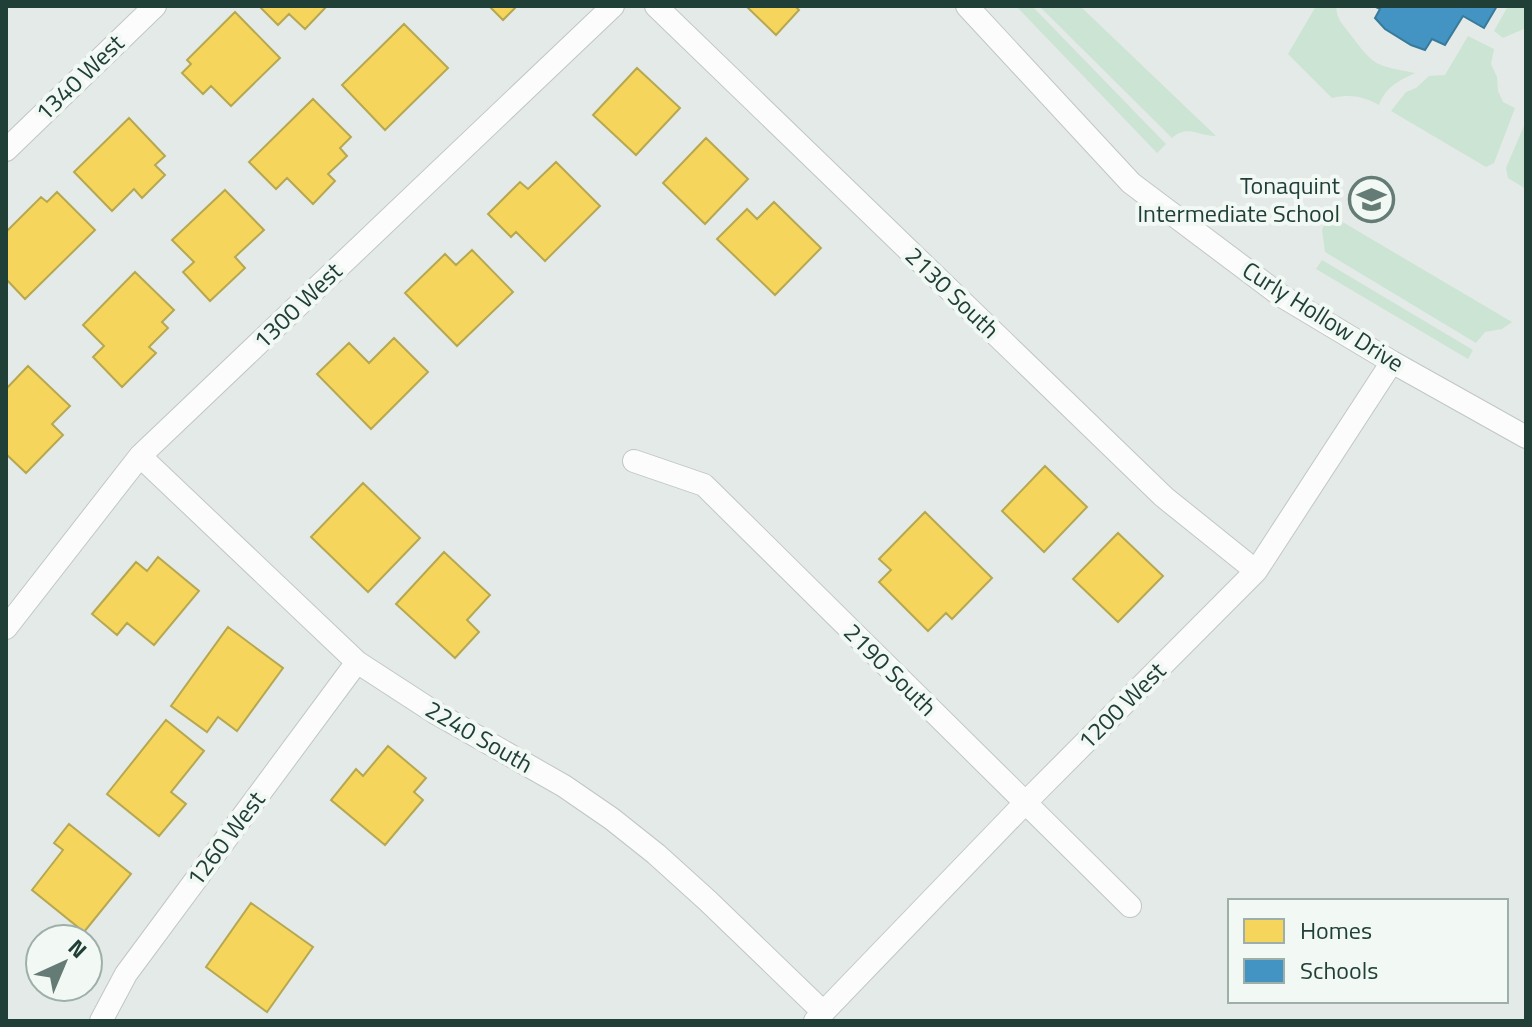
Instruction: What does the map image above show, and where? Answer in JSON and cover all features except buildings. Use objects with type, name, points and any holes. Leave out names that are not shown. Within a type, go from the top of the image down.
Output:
[{"type":"street","name":"1340 West","points":[[6,150],[155,6]]},
{"type":"street","name":"1300 West","points":[[6,628],[140,456],[613,6]]},
{"type":"street","name":"2130 South","points":[[656,6],[1164,497],[1256,571]]},
{"type":"street","name":"Curly Hollow Drive","points":[[967,6],[1131,183],[1280,295],[1526,437]]},
{"type":"street","name":"1200 West","points":[[819,1017],[1025,803],[1256,571],[1392,362]]},
{"type":"street","name":"2240 South","points":[[140,456],[357,662],[434,712],[564,786],[612,819],[708,901],[819,1017]]},
{"type":"street","name":"2190 South","points":[[634,461],[704,485],[1130,906]]},
{"type":"street","name":"1260 West","points":[[101,1021],[126,974],[357,662]]},
{"type":"green space","points":[[1016,6],[1032,6],[1166,144],[1157,153]]},
{"type":"green space","points":[[1039,6],[1080,6],[1216,136],[1188,131],[1172,138]]},
{"type":"green space","points":[[1316,6],[1336,6],[1342,24],[1371,59],[1391,68],[1415,73],[1393,85],[1379,105],[1356,97],[1332,98],[1288,54]]},
{"type":"green space","points":[[1508,6],[1526,6],[1526,28],[1503,38],[1494,31]]},
{"type":"green space","points":[[1468,36],[1494,49],[1491,64],[1497,77],[1498,91],[1503,102],[1515,108],[1494,163],[1486,167],[1391,111],[1406,92],[1416,88],[1429,76],[1445,75]]},
{"type":"green space","points":[[1526,121],[1526,189],[1508,178],[1506,168]]},
{"type":"green space","points":[[1329,214],[1512,322],[1502,329],[1485,332],[1476,343],[1325,252],[1322,230]]},
{"type":"green space","points":[[1322,260],[1473,350],[1468,359],[1316,269]]},
{"type":"place","name":"Tonaquint Intermediate School","points":[[1371,200]]}]
